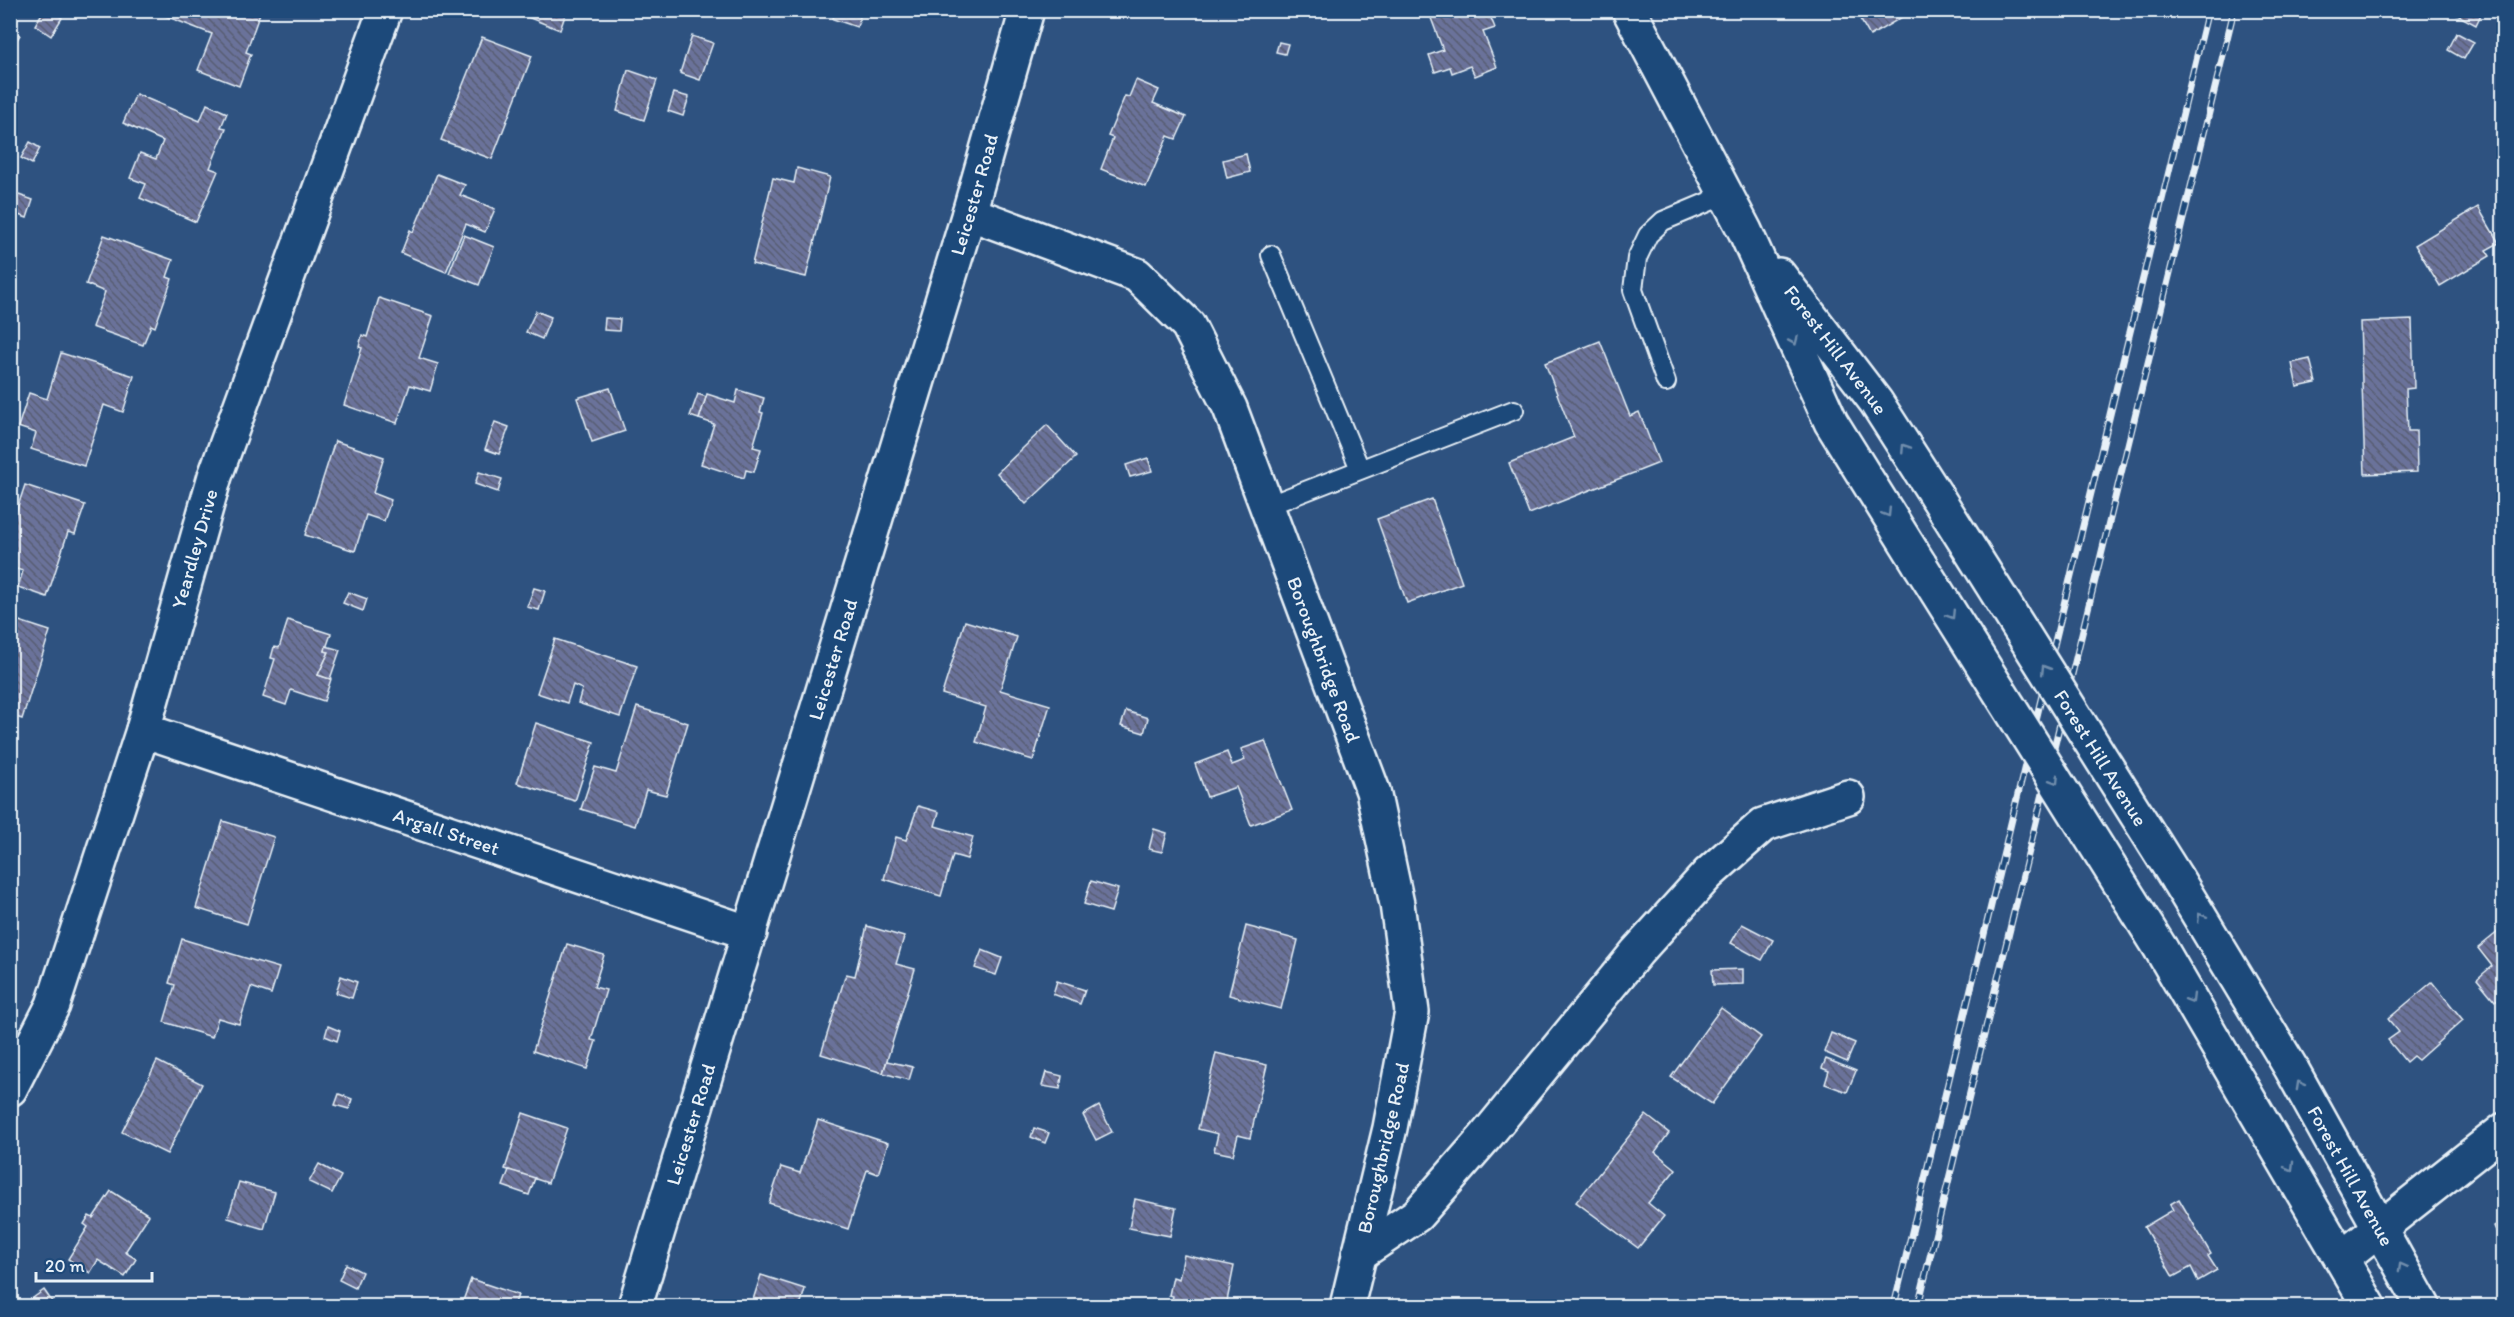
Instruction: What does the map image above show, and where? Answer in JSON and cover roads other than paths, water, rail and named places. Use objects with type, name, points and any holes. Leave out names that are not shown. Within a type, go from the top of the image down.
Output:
[{"type":"street","name":"Yeardley Drive","points":[[10,1089],[53,1005],[143,730],[214,476],[385,10]]},
{"type":"street","name":"Leicester Road","points":[[635,1306],[969,213],[1027,10]]},
{"type":"street","name":"Forest Hill Avenue","points":[[1629,10],[1745,231],[1831,422],[2161,949],[2369,1306]]},
{"type":"street","name":"Boroughbridge Road","points":[[969,213],[1137,275],[1188,325],[1230,408],[1373,791],[1397,904],[1412,1012],[1390,1128],[1347,1306]]},
{"type":"street","name":"Forest Hill Avenue","points":[[1745,231],[1876,402],[1937,497],[2177,879],[2291,1068],[2423,1306]]},
{"type":"street","name":"Argall Street","points":[[143,730],[750,933]]},
{"type":"street","name":"Boroughbridge Road","points":[[1359,1254],[1417,1215],[1486,1136],[1637,952],[1708,874],[1763,825],[1848,797]]},
{"type":"street","points":[[2342,1258],[2504,1130]]},
{"type":"lane","points":[[1666,382],[1633,290],[1636,258],[1648,235],[1663,221],[1725,195]]},
{"type":"lane","points":[[1271,255],[1360,469]]},
{"type":"lane","points":[[1268,506],[1514,410]]},
{"type":"railway","points":[[1894,1306],[2208,10]]},
{"type":"railway","points":[[1918,1306],[2234,10]]}]
